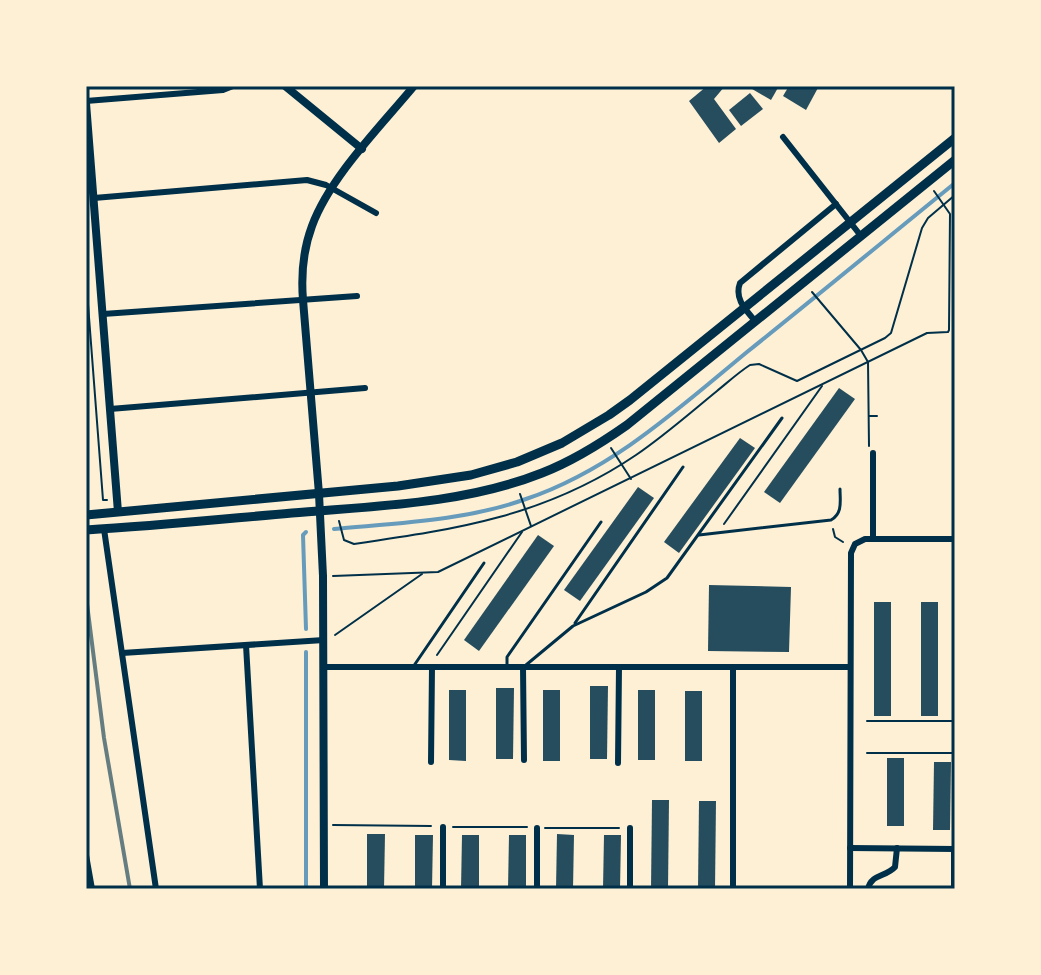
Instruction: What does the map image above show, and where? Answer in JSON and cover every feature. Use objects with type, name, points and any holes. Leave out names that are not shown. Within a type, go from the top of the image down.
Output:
[{"type":"main road","points":[[86,515],[424,484],[487,472],[540,453],[586,430],[630,400],[955,138]]},
{"type":"main road","points":[[86,530],[439,499],[491,489],[542,473],[588,451],[627,425],[955,160]]},
{"type":"main road","points":[[909,175],[920,189]]},
{"type":"main road","points":[[705,340],[716,353]]},
{"type":"main road","points":[[487,472],[491,489]]},
{"type":"street","points":[[118,512],[86,102],[223,90],[233,86]]},
{"type":"street","points":[[285,86],[362,149]]},
{"type":"street","points":[[324,889],[321,511],[302,268],[318,213],[333,188],[414,86]]},
{"type":"street","points":[[783,137],[861,236]]},
{"type":"street","points":[[94,198],[307,180],[333,188],[376,213]]},
{"type":"street","points":[[756,322],[738,295],[740,283],[836,204]]},
{"type":"street","points":[[103,314],[357,296]]},
{"type":"street","points":[[110,409],[365,388]]},
{"type":"street","points":[[873,453],[873,539]]},
{"type":"street","points":[[104,529],[156,889]]},
{"type":"street","points":[[850,889],[850,558],[854,546],[865,539],[954,539]]},
{"type":"street","points":[[122,653],[324,640]]},
{"type":"street","points":[[246,645],[260,889]]},
{"type":"street","points":[[324,667],[850,667]]},
{"type":"street","points":[[431,762],[432,667]]},
{"type":"street","points":[[523,667],[524,760]]},
{"type":"street","points":[[618,763],[619,667]]},
{"type":"street","points":[[733,667],[733,889]]},
{"type":"street","points":[[443,827],[443,889]]},
{"type":"street","points":[[537,828],[537,889]]},
{"type":"street","points":[[630,828],[630,889]]},
{"type":"street","points":[[850,848],[955,849],[954,889]]},
{"type":"street","points":[[868,889],[871,881],[895,867],[897,848]]},
{"type":"street","points":[[86,855],[92,889]]},
{"type":"lane","points":[[523,667],[573,626],[658,584],[676,566],[782,418]]},
{"type":"lane","points":[[573,626],[683,467]]},
{"type":"lane","points":[[699,535],[831,520],[840,509],[840,489]]},
{"type":"lane","points":[[507,667],[507,657],[601,522]]},
{"type":"lane","points":[[413,667],[484,563]]},
{"type":"path","points":[[323,576],[438,572],[927,333],[948,332],[953,214],[936,194]]},
{"type":"path","points":[[340,523],[346,542],[354,544],[462,527],[525,510],[570,493],[622,465],[750,365],[759,364],[797,381],[885,338],[891,333],[922,228],[928,218],[955,195]]},
{"type":"path","points":[[86,278],[103,500]]},
{"type":"path","points":[[950,288],[955,289]]},
{"type":"path","points":[[813,294],[868,362],[869,449],[873,453]]},
{"type":"path","points":[[718,533],[823,385]]},
{"type":"path","points":[[868,416],[877,416]]},
{"type":"path","points":[[613,451],[631,479]]},
{"type":"path","points":[[521,496],[532,527]]},
{"type":"path","points":[[831,520],[835,537],[854,546]]},
{"type":"path","points":[[437,655],[523,531]]},
{"type":"path","points":[[867,753],[954,753],[954,539]]},
{"type":"path","points":[[324,640],[423,573]]},
{"type":"path","points":[[867,721],[953,721]]},
{"type":"path","points":[[324,825],[630,828]]},
{"type":"building","points":[[707,86],[725,86],[714,99],[736,129],[719,143],[689,101]]},
{"type":"building","points":[[747,86],[779,86],[771,100]]},
{"type":"building","points":[[789,86],[819,86],[806,110],[783,96]]},
{"type":"building","points":[[750,93],[763,109],[741,126],[729,110]]},
{"type":"building","points":[[839,388],[855,399],[780,503],[764,492]]},
{"type":"building","points":[[740,438],[755,448],[679,553],[664,542]]},
{"type":"building","points":[[638,487],[654,498],[580,601],[564,590]]},
{"type":"building","points":[[538,535],[554,546],[479,651],[464,640]]},
{"type":"building","points":[[709,585],[791,587],[789,652],[708,651]]},
{"type":"building","points":[[874,602],[891,602],[891,716],[874,716]]},
{"type":"building","points":[[921,602],[938,602],[938,716],[921,716]]},
{"type":"building","points":[[590,686],[608,686],[607,759],[590,759]]},
{"type":"building","points":[[496,688],[514,688],[513,759],[496,759]]},
{"type":"building","points":[[449,690],[466,690],[466,761],[449,760]]},
{"type":"building","points":[[543,690],[560,690],[560,761],[543,761]]},
{"type":"building","points":[[638,690],[655,690],[655,760],[638,760]]},
{"type":"building","points":[[685,691],[702,691],[702,761],[685,761]]},
{"type":"building","points":[[887,758],[904,758],[904,826],[887,826]]},
{"type":"building","points":[[934,762],[951,762],[950,830],[933,830]]},
{"type":"building","points":[[652,800],[669,800],[668,889],[651,889]]},
{"type":"building","points":[[699,801],[716,801],[715,889],[698,889]]},
{"type":"building","points":[[367,834],[385,834],[384,889],[367,889]]},
{"type":"building","points":[[557,834],[574,835],[573,889],[556,889]]},
{"type":"building","points":[[415,835],[433,835],[432,889],[415,889]]},
{"type":"building","points":[[462,835],[479,835],[479,889],[461,889]]},
{"type":"building","points":[[509,835],[526,835],[526,889],[508,889]]},
{"type":"building","points":[[604,835],[621,835],[620,889],[603,889]]},
{"type":"waterway","points":[[334,529],[479,512],[526,499],[587,472],[616,455],[670,415],[955,183]]},
{"type":"waterway","points":[[306,532],[303,535],[306,629]]},
{"type":"waterway","points":[[306,652],[306,889]]},
{"type":"railway","points":[[86,596],[104,738],[130,889]]}]
